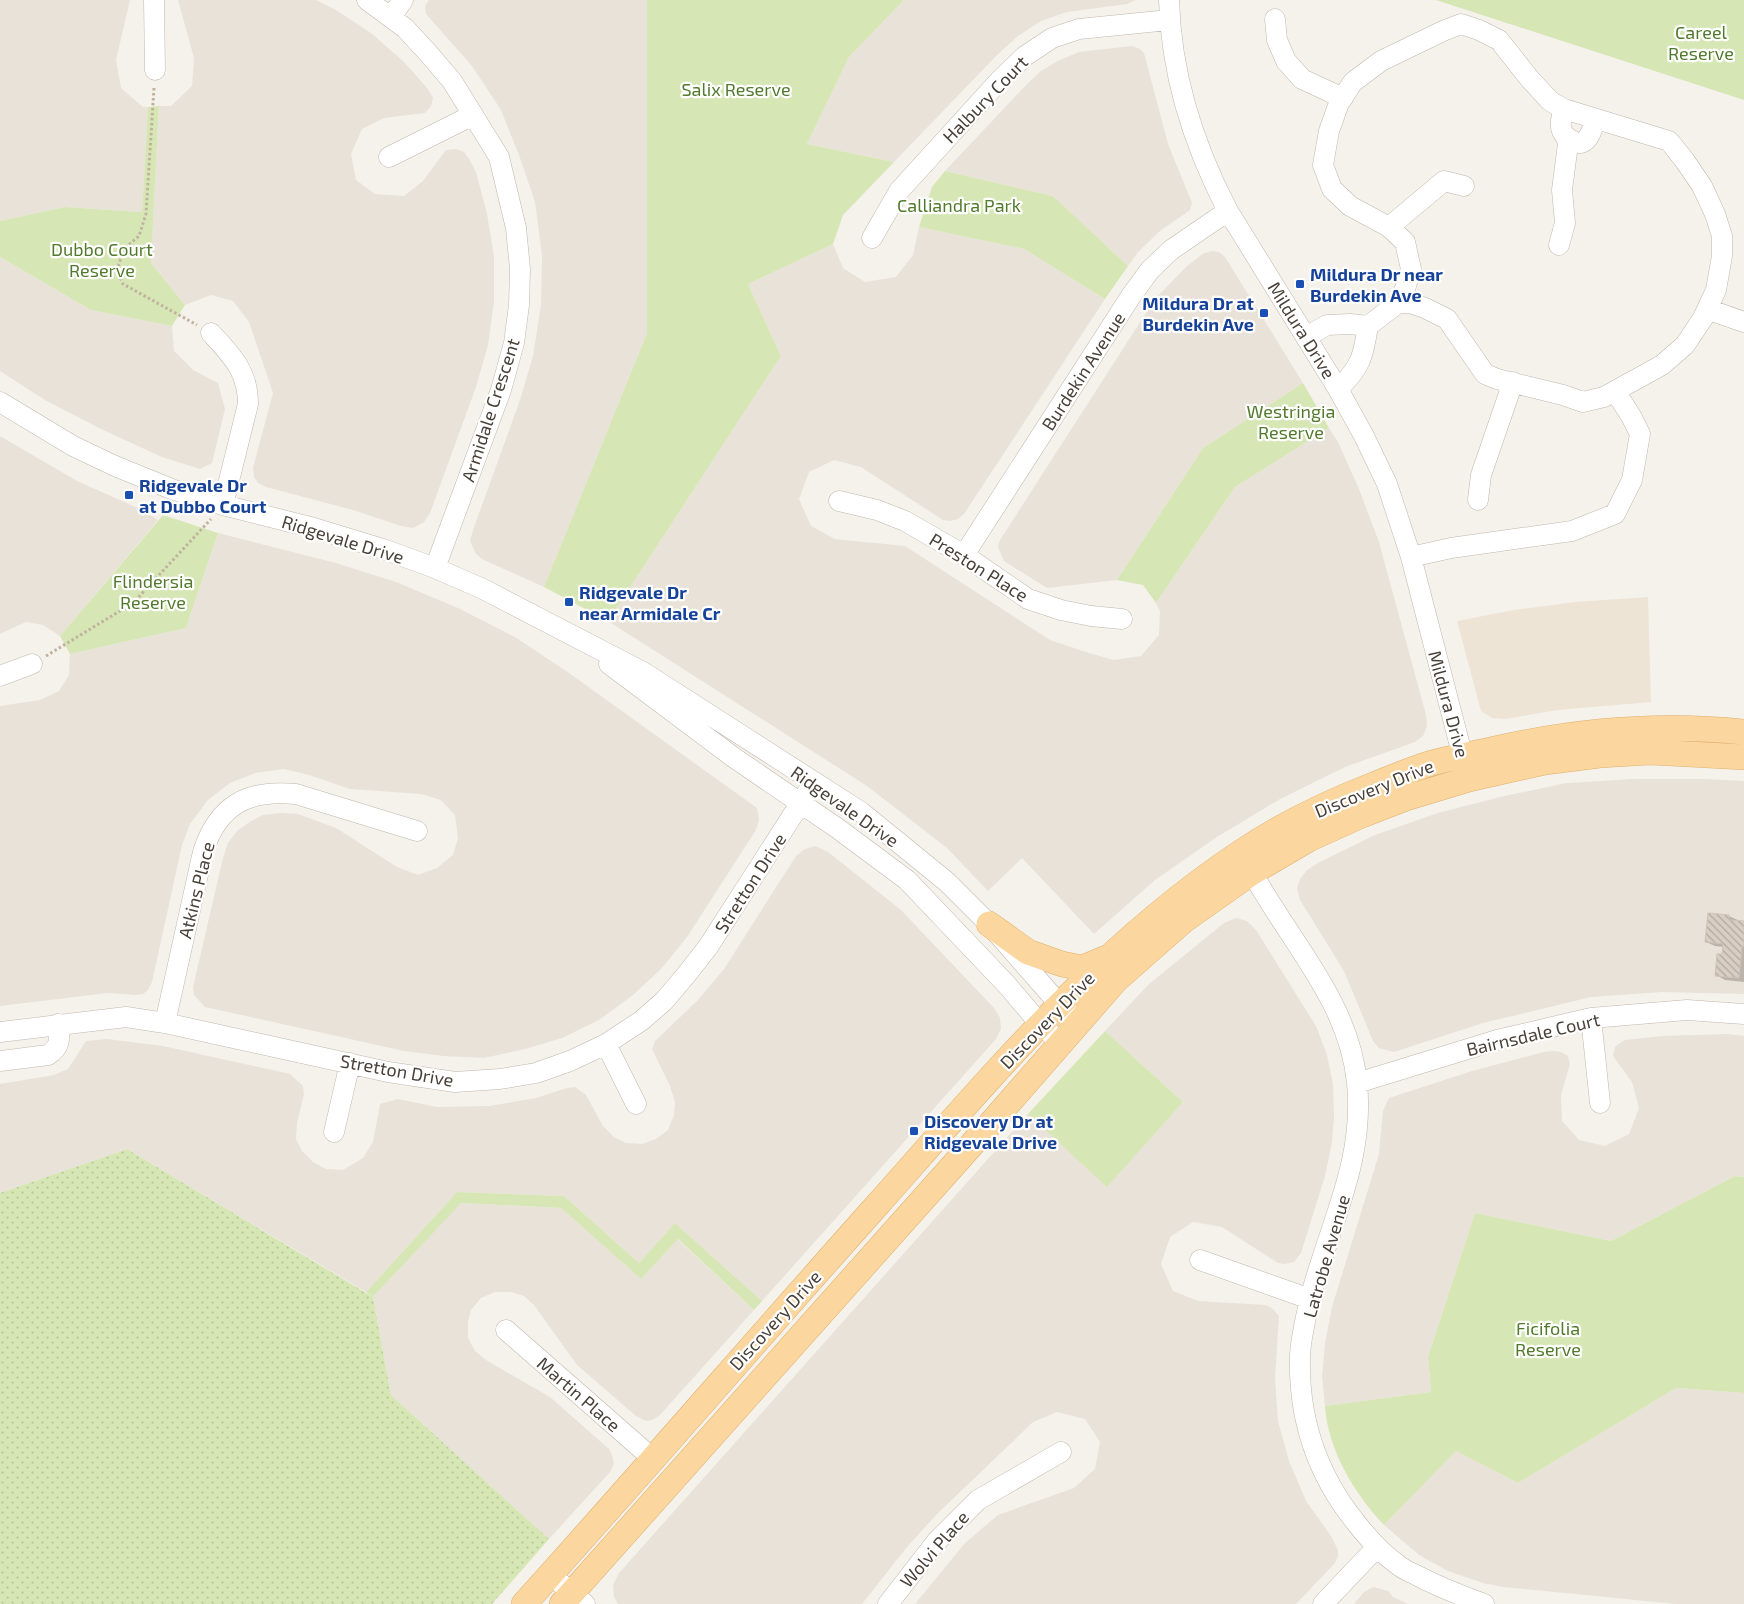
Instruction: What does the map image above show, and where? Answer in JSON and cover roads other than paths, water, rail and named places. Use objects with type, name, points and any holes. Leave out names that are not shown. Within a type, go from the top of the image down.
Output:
[{"type":"main road","name":"Discovery Drive","points":[[1466,767],[1540,739],[1605,731],[1704,728],[1744,732]]},
{"type":"main road","name":"Discovery Drive","points":[[573,1600],[1062,1044],[1116,980],[1183,921],[1284,826],[1354,793],[1432,764],[1466,767],[1650,752],[1744,757]]},
{"type":"main road","name":"Discovery Drive","points":[[524,1604],[1040,1024],[1108,957],[1177,898],[1246,862]]},
{"type":"main road","points":[[989,924],[1028,952],[1062,964],[1085,967],[1108,957]]},
{"type":"street","points":[[154,0],[155,70]]},
{"type":"street","name":"Armidale Crescent","points":[[367,0],[391,17],[428,53],[452,81],[499,157],[516,228],[520,269],[519,305],[514,343],[500,390],[435,568]]},
{"type":"street","points":[[391,17],[403,0]]},
{"type":"street","name":"Mildura Drive","points":[[1169,0],[1176,68],[1201,155],[1228,211],[1338,389],[1364,436],[1387,484],[1411,557],[1466,767]]},
{"type":"street","points":[[1274,19],[1277,40],[1286,61],[1302,79],[1343,98]]},
{"type":"street","name":"Halbury Court","points":[[872,238],[899,191],[1000,80],[1025,56],[1052,38],[1079,29],[1170,20]]},
{"type":"street","points":[[1338,389],[1351,376],[1359,364],[1368,326],[1398,303],[1405,289],[1411,268],[1405,242],[1389,227],[1350,206],[1332,189],[1323,165],[1329,131],[1343,98],[1353,82],[1381,61],[1443,31],[1461,24],[1479,30],[1499,40],[1550,101],[1596,119],[1669,141],[1702,186],[1715,214],[1722,236],[1722,256],[1716,290],[1707,310],[1685,344],[1662,365],[1604,397],[1583,402],[1563,395],[1497,379],[1485,374],[1447,318],[1410,303],[1398,303]]},
{"type":"street","points":[[1564,108],[1561,123],[1562,132],[1573,142],[1585,142],[1590,136],[1596,119]]},
{"type":"street","points":[[388,156],[473,115]]},
{"type":"street","points":[[1559,245],[1565,223],[1562,190],[1568,144],[1567,137]]},
{"type":"street","points":[[1389,227],[1444,181],[1464,186]]},
{"type":"street","name":"Burdekin Avenue","points":[[964,556],[1150,270],[1171,250],[1228,211]]},
{"type":"street","points":[[1707,310],[1744,322]]},
{"type":"street","points":[[1306,337],[1327,324],[1368,326]]},
{"type":"street","points":[[211,333],[237,362],[248,390],[248,404],[223,506]]},
{"type":"street","points":[[1478,500],[1481,475],[1513,382]]},
{"type":"street","points":[[1411,557],[1451,548],[1572,531],[1615,514],[1632,480],[1640,434],[1616,391]]},
{"type":"street","name":"Ridgevale Drive","points":[[0,402],[72,446],[174,490],[223,506],[314,528],[383,549],[435,568],[483,589],[643,672],[861,812],[947,882],[989,924],[1060,1005],[1079,1022]]},
{"type":"street","name":"Preston Place","points":[[839,501],[877,510],[905,521],[964,556],[1028,599],[1061,610],[1091,616],[1122,619]]},
{"type":"street","name":"Ridgevale Drive","points":[[574,636],[725,752],[845,834],[907,880],[1007,985],[1040,1024],[1062,1044]]},
{"type":"street","points":[[0,676],[32,664]]},
{"type":"street","name":"Stretton Drive","points":[[0,1032],[126,1017],[165,1023],[388,1072],[455,1082],[500,1079],[536,1073],[570,1061],[606,1044],[641,1021],[664,1001],[708,947],[814,782]]},
{"type":"street","name":"Atkins Place","points":[[165,1023],[203,852],[208,836],[217,821],[228,809],[243,800],[260,794],[278,792],[296,794],[417,832]]},
{"type":"street","name":"Latrobe Avenue","points":[[1246,862],[1335,1008],[1350,1047],[1357,1083],[1358,1132],[1349,1176],[1310,1299],[1300,1354],[1302,1408],[1316,1457],[1340,1502],[1377,1547],[1398,1566],[1444,1590],[1484,1604]]},
{"type":"street","name":"Bairnsdale Court","points":[[1357,1083],[1497,1040],[1591,1018],[1687,1010],[1744,1014]]},
{"type":"street","points":[[1591,1018],[1600,1103]]},
{"type":"street","points":[[0,1061],[48,1055],[53,1052],[60,1040],[58,1024]]},
{"type":"street","points":[[606,1044],[636,1104]]},
{"type":"street","points":[[334,1132],[350,1063]]},
{"type":"street","points":[[1200,1260],[1310,1299]]},
{"type":"street","name":"Martin Place","points":[[506,1330],[652,1458]]},
{"type":"street","name":"Wolvi Place","points":[[888,1604],[937,1541],[978,1500],[1061,1452]]},
{"type":"street","points":[[1323,1604],[1377,1547]]},
{"type":"street","points":[[551,1575],[573,1600]]},
{"type":"place","name":"Mildura Dr near Burdekin Ave","points":[[1300,284]]},
{"type":"place","name":"Mildura Dr at Burdekin Ave","points":[[1264,313]]},
{"type":"place","name":"Ridgevale Dr at Dubbo Court","points":[[129,495]]},
{"type":"place","name":"Ridgevale Dr near Armidale Cr","points":[[569,602]]},
{"type":"place","name":"Discovery Dr at Ridgevale Drive","points":[[914,1131]]},
{"type":"park label","name":"Careel Reserve","points":[[1701,42]]},
{"type":"park label","name":"Salix Reserve","points":[[736,89]]},
{"type":"park label","name":"Calliandra Park","points":[[959,205]]},
{"type":"park label","name":"Dubbo Court Reserve","points":[[102,259]]},
{"type":"park label","name":"Westringia Reserve","points":[[1291,421]]},
{"type":"park label","name":"Flindersia Reserve","points":[[153,591]]},
{"type":"park label","name":"Ficifolia Reserve","points":[[1548,1338]]}]
